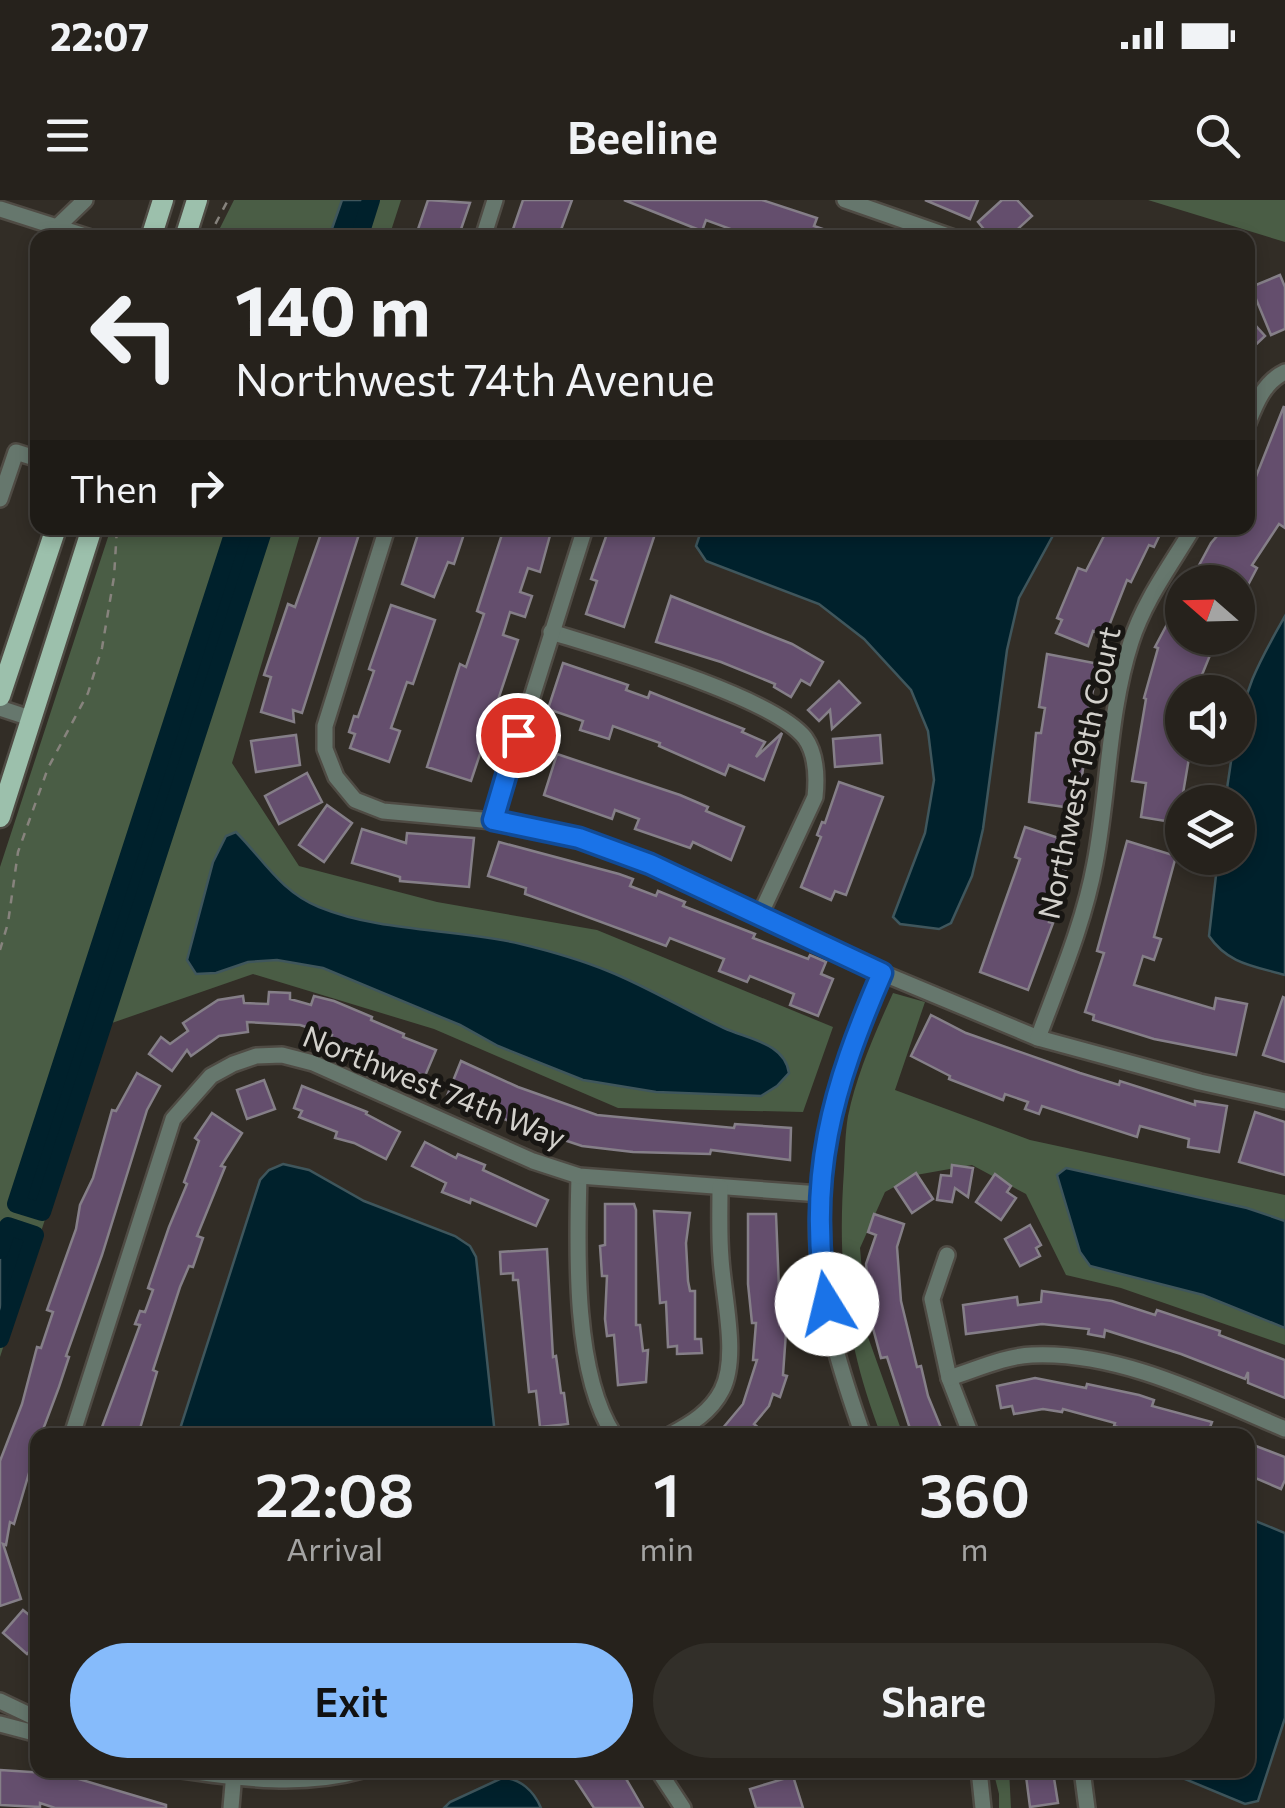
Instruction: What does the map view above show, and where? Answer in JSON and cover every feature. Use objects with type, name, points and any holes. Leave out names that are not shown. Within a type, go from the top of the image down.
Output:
[{"type":"main road","points":[[154,230],[163,200]]},
{"type":"main road","points":[[188,230],[197,200]]},
{"type":"main road","points":[[0,696],[54,535]]},
{"type":"main road","points":[[0,818],[90,535]]},
{"type":"street","points":[[56,226],[85,200]]},
{"type":"street","points":[[486,230],[495,200]]},
{"type":"street","points":[[845,200],[931,230]]},
{"type":"street","points":[[0,208],[68,230]]},
{"type":"street","points":[[1255,408],[1262,391],[1282,373]]},
{"type":"street","points":[[0,499],[16,452],[30,456]]},
{"type":"street","points":[[385,535],[325,726],[326,749],[336,778],[354,800],[383,811],[493,820],[579,838],[650,864],[882,973],[1038,1038],[1285,1101]]},
{"type":"street","points":[[493,820],[583,535]]},
{"type":"street","name":"Northwest 19th Court","points":[[1038,1038],[1078,926],[1095,864],[1130,644],[1143,611],[1189,535]]},
{"type":"street","points":[[551,632],[684,675],[790,722],[807,740],[817,778],[815,798],[760,914]]},
{"type":"street","points":[[0,708],[32,719]]},
{"type":"street","points":[[860,1428],[838,1363],[827,1304],[818,1248],[820,1194],[837,1091],[856,1032],[882,973]]},
{"type":"street","name":"Northwest 74th Way","points":[[74,1428],[174,1119],[211,1076],[256,1056],[282,1055],[313,1063],[533,1162],[579,1176],[820,1194]]},
{"type":"street","points":[[579,1176],[579,1286],[590,1379],[599,1412],[609,1428]]},
{"type":"street","points":[[683,1428],[696,1421],[722,1389],[730,1368],[720,1255],[720,1187]]},
{"type":"street","points":[[947,1255],[932,1299],[949,1378],[967,1428]]},
{"type":"street","points":[[949,1378],[1030,1354],[1097,1360],[1160,1378],[1285,1430]]},
{"type":"street","points":[[0,1701],[30,1715]]},
{"type":"street","points":[[0,1724],[30,1732]]},
{"type":"street","points":[[231,1808],[234,1778]]},
{"type":"street","points":[[271,1778],[316,1778]]},
{"type":"street","points":[[663,1778],[683,1808]]},
{"type":"street","points":[[980,1778],[982,1808]]},
{"type":"street","points":[[1083,1778],[1086,1808]]},
{"type":"path","points":[[212,230],[228,200]]},
{"type":"path","points":[[0,950],[18,852],[48,768],[88,694],[102,648],[117,535]]},
{"type":"green space","points":[[234,200],[401,200],[391,230],[219,230]]},
{"type":"green space","points":[[1148,200],[1285,200],[1285,242]]},
{"type":"green space","points":[[109,535],[300,535],[232,763],[299,866],[437,902],[597,930],[833,1027],[803,1112],[618,1108],[434,1029],[253,974],[109,1024],[0,1357],[0,867]]},
{"type":"green space","points":[[893,993],[925,1002],[895,1090],[1030,1140],[1285,1195],[1285,1345],[1121,1288],[1066,1275],[1026,1194],[972,1165],[916,1175],[885,1192],[860,1248],[868,1337],[900,1428],[878,1428],[859,1369],[843,1273],[846,1130],[867,1053]]},
{"type":"green space","points":[[995,1778],[1009,1778],[1011,1808],[999,1808]]},
{"type":"water","points":[[342,200],[371,200],[361,230],[331,230]]},
{"type":"water","points":[[233,535],[262,535],[42,1212],[16,1204]]},
{"type":"water","points":[[700,535],[1053,535],[1019,598],[1007,650],[983,829],[972,876],[951,923],[939,929],[900,924],[893,917],[925,833],[934,780],[928,731],[911,690],[864,639],[819,604],[706,561],[696,546]]},
{"type":"water","points":[[1285,616],[1285,975],[1233,958],[1209,936],[1216,875],[1255,875],[1255,785],[1228,785],[1230,765],[1255,765],[1254,675]]},
{"type":"water","points":[[236,832],[283,884],[319,907],[394,926],[521,944],[587,963],[764,1043],[781,1055],[789,1073],[761,1096],[656,1092],[583,1080],[323,968],[277,960],[196,974],[187,960],[213,862],[226,836]]},
{"type":"water","points":[[283,1164],[309,1170],[364,1201],[455,1236],[470,1246],[476,1257],[494,1428],[180,1428],[260,1180],[269,1170]]},
{"type":"water","points":[[1066,1168],[1247,1208],[1285,1221],[1285,1328],[1203,1295],[1090,1266],[1080,1252],[1057,1175]]},
{"type":"water","points":[[8,1226],[35,1235],[0,1339],[0,1250]]},
{"type":"water","points":[[1255,1521],[1285,1533],[1285,1718],[1258,1801],[1245,1804],[1185,1779],[1255,1778]]},
{"type":"water","points":[[502,1778],[526,1787],[541,1808],[444,1808],[450,1802]]},
{"type":"building","points":[[428,200],[470,203],[461,230],[418,230]]},
{"type":"building","points":[[523,200],[572,200],[561,230],[513,230]]},
{"type":"building","points":[[624,200],[762,200],[817,218],[814,226],[826,230],[733,230],[706,220],[699,230]]},
{"type":"building","points":[[925,200],[978,200],[970,219]]},
{"type":"building","points":[[1002,200],[1017,200],[1032,216],[1017,230],[984,230],[978,222]]},
{"type":"building","points":[[1280,275],[1285,287],[1285,329],[1271,335],[1255,297],[1255,285]]},
{"type":"building","points":[[1255,325],[1265,336],[1255,345]]},
{"type":"building","points":[[1284,406],[1285,528],[1279,524],[1252,565],[1199,565],[1218,535],[1255,535],[1255,479]]},
{"type":"building","points":[[321,535],[359,535],[302,713],[293,710],[294,722],[261,712],[271,677],[264,675],[288,604],[295,607]]},
{"type":"building","points":[[418,535],[464,535],[454,564],[448,562],[434,597],[402,584]]},
{"type":"building","points":[[502,535],[550,535],[540,572],[528,568],[520,592],[532,596],[525,617],[510,612],[503,635],[518,640],[471,781],[427,767],[460,664],[466,667],[484,614],[477,611]]},
{"type":"building","points":[[607,535],[655,535],[624,627],[586,614],[597,581],[591,579]]},
{"type":"building","points":[[1104,535],[1160,535],[1154,547],[1149,545],[1131,582],[1127,580],[1105,636],[1093,631],[1088,646],[1056,633],[1062,620],[1057,618],[1078,568],[1086,571]]},
{"type":"building","points":[[671,596],[792,644],[823,662],[810,685],[801,680],[791,697],[775,684],[721,662],[656,642]]},
{"type":"building","points":[[391,605],[435,620],[413,684],[407,682],[391,728],[400,731],[389,762],[350,748],[355,734],[349,732],[374,671],[369,669]]},
{"type":"building","points":[[1165,628],[1165,655],[1210,655],[1202,675],[1165,675],[1165,765],[1188,765],[1184,785],[1165,785],[1165,821],[1141,817],[1146,783],[1132,781],[1144,698],[1158,648],[1155,647]]},
{"type":"building","points":[[1047,654],[1099,664],[1082,739],[1087,739],[1080,791],[1075,790],[1072,808],[1029,802],[1036,733],[1041,733],[1045,708],[1039,707]]},
{"type":"building","points":[[563,663],[628,685],[626,690],[648,698],[650,692],[744,729],[742,732],[765,742],[756,757],[782,733],[764,780],[729,765],[725,775],[659,746],[660,743],[613,726],[609,739],[580,730],[583,721],[548,709]]},
{"type":"building","points":[[839,681],[860,703],[832,729],[830,710],[819,721],[808,710]]},
{"type":"building","points":[[296,735],[300,765],[256,772],[251,741]]},
{"type":"building","points":[[880,735],[882,763],[835,767],[833,739]]},
{"type":"building","points":[[557,754],[680,795],[744,827],[731,860],[693,842],[690,848],[635,829],[639,819],[615,810],[612,819],[544,795]]},
{"type":"building","points":[[307,773],[322,802],[279,824],[265,796]]},
{"type":"building","points":[[839,782],[883,797],[846,895],[835,891],[831,900],[801,887]]},
{"type":"building","points":[[327,805],[352,823],[324,862],[299,845]]},
{"type":"building","points":[[1025,827],[1074,843],[1049,922],[1053,923],[1028,990],[980,972],[1020,859],[1015,857]]},
{"type":"building","points":[[362,829],[406,843],[407,833],[474,838],[469,887],[400,881],[400,877],[352,863]]},
{"type":"building","points":[[1127,841],[1165,853],[1165,875],[1171,875],[1154,937],[1161,939],[1154,960],[1143,956],[1134,985],[1214,1009],[1216,998],[1247,1004],[1236,1055],[1154,1039],[1093,1020],[1094,1015],[1085,1012],[1104,953],[1097,951]]},
{"type":"building","points":[[499,842],[633,879],[630,886],[656,896],[658,891],[685,902],[683,906],[755,934],[753,938],[826,962],[821,974],[833,979],[818,1016],[790,1005],[794,994],[750,976],[747,982],[719,971],[724,959],[670,938],[666,946],[525,894],[526,888],[488,876]]},
{"type":"building","points":[[269,992],[290,993],[290,999],[311,1005],[314,996],[334,1001],[436,1050],[425,1076],[330,1041],[332,1035],[300,1025],[247,1022],[248,1032],[219,1036],[191,1056],[187,1050],[172,1071],[149,1054],[161,1037],[170,1044],[188,1031],[183,1023],[218,1000],[243,996],[244,1003],[268,1004]]},
{"type":"building","points":[[1285,998],[1285,1062],[1263,1055]]},
{"type":"building","points":[[931,1015],[966,1033],[1119,1085],[1120,1081],[1195,1105],[1195,1101],[1227,1106],[1219,1152],[1188,1147],[1189,1139],[1140,1126],[1137,1137],[1042,1106],[1039,1114],[1025,1109],[1028,1102],[1005,1094],[1003,1100],[949,1079],[950,1076],[911,1056]]},
{"type":"building","points":[[461,1061],[518,1087],[597,1115],[734,1128],[735,1124],[791,1128],[790,1160],[711,1150],[710,1154],[633,1152],[582,1146],[546,1136],[447,1096]]},
{"type":"building","points":[[137,1073],[160,1086],[147,1110],[44,1428],[30,1428],[30,1470],[14,1524],[10,1522],[6,1545],[3,1544],[21,1599],[0,1606],[0,1461],[22,1404],[37,1347],[41,1348],[53,1312],[47,1310],[76,1229],[80,1205],[93,1178],[112,1110],[116,1111]]},
{"type":"building","points":[[264,1080],[275,1109],[247,1119],[237,1090]]},
{"type":"building","points":[[302,1086],[367,1112],[400,1132],[386,1159],[335,1138],[337,1132],[299,1117],[302,1111],[294,1108]]},
{"type":"building","points":[[1255,1112],[1285,1122],[1285,1175],[1239,1162]]},
{"type":"building","points":[[212,1113],[242,1133],[221,1166],[225,1167],[197,1236],[203,1238],[193,1267],[189,1266],[180,1287],[153,1370],[157,1372],[140,1428],[104,1428],[140,1325],[135,1324],[140,1311],[145,1312],[153,1290],[148,1288],[187,1184],[184,1182],[199,1141],[195,1138]]},
{"type":"building","points":[[425,1142],[456,1158],[458,1154],[485,1165],[483,1170],[548,1200],[536,1226],[471,1199],[470,1203],[442,1192],[446,1183],[412,1166]]},
{"type":"building","points":[[952,1165],[973,1168],[968,1197],[955,1188],[952,1202],[937,1200],[941,1175],[951,1176]]},
{"type":"building","points":[[916,1173],[933,1199],[912,1213],[895,1187]]},
{"type":"building","points":[[995,1174],[1011,1186],[1007,1192],[1016,1198],[1001,1220],[976,1202]]},
{"type":"building","points":[[605,1204],[634,1204],[636,1210],[636,1325],[640,1325],[643,1351],[648,1350],[646,1382],[618,1385],[614,1335],[607,1336],[605,1319],[607,1276],[602,1276],[600,1246],[605,1245]]},
{"type":"building","points":[[654,1211],[690,1213],[686,1243],[688,1281],[690,1291],[695,1291],[695,1339],[701,1339],[702,1353],[677,1354],[677,1346],[668,1347],[666,1302],[660,1303]]},
{"type":"building","points":[[748,1214],[776,1214],[779,1289],[783,1288],[786,1332],[783,1375],[787,1376],[780,1397],[773,1394],[769,1406],[754,1424],[759,1428],[723,1428],[743,1404],[757,1360],[753,1360],[756,1323],[752,1323]]},
{"type":"building","points":[[874,1214],[904,1224],[897,1247],[901,1301],[917,1367],[921,1366],[941,1428],[910,1428],[887,1357],[881,1358],[867,1306],[870,1305],[866,1264],[876,1235],[868,1232]]},
{"type":"building","points":[[1030,1225],[1041,1245],[1036,1248],[1040,1256],[1020,1266],[1005,1239]]},
{"type":"building","points":[[547,1249],[553,1357],[556,1356],[568,1424],[540,1427],[536,1391],[529,1392],[518,1280],[513,1280],[513,1273],[501,1274],[500,1252]]},
{"type":"building","points":[[1042,1291],[1112,1301],[1155,1315],[1157,1310],[1220,1331],[1219,1335],[1285,1360],[1285,1398],[1248,1383],[1248,1372],[1245,1379],[1105,1330],[1104,1337],[1088,1334],[1089,1329],[1042,1324],[966,1334],[963,1305],[1017,1297],[1018,1305],[1041,1302]]},
{"type":"building","points":[[1035,1378],[1086,1388],[1087,1384],[1139,1395],[1154,1400],[1152,1406],[1212,1422],[1210,1428],[1120,1428],[1115,1423],[1063,1409],[1014,1414],[1012,1406],[1001,1408],[997,1386]]},
{"type":"building","points":[[1255,1446],[1285,1457],[1281,1489],[1255,1478]]},
{"type":"building","points":[[23,1610],[30,1616],[30,1651],[27,1654],[3,1633]]},
{"type":"building","points":[[0,1770],[30,1772],[30,1778],[75,1778],[166,1808],[55,1808],[40,1803],[40,1807],[0,1805]]},
{"type":"building","points":[[574,1778],[626,1778],[643,1808],[594,1808]]},
{"type":"building","points":[[794,1778],[803,1808],[756,1808],[750,1789]]},
{"type":"building","points":[[1026,1778],[1054,1778],[1058,1803],[1030,1807]]},
{"type":"waterway","points":[[362,230],[371,200]]},
{"type":"waterway","points":[[233,535],[16,1204],[42,1212],[262,535]]},
{"type":"waterway","points":[[0,1250],[8,1226],[35,1235],[0,1339]]},
{"type":"route","points":[[518,735],[493,820],[579,838],[650,864],[882,973],[856,1032],[827,1134],[818,1248],[827,1304]]}]
